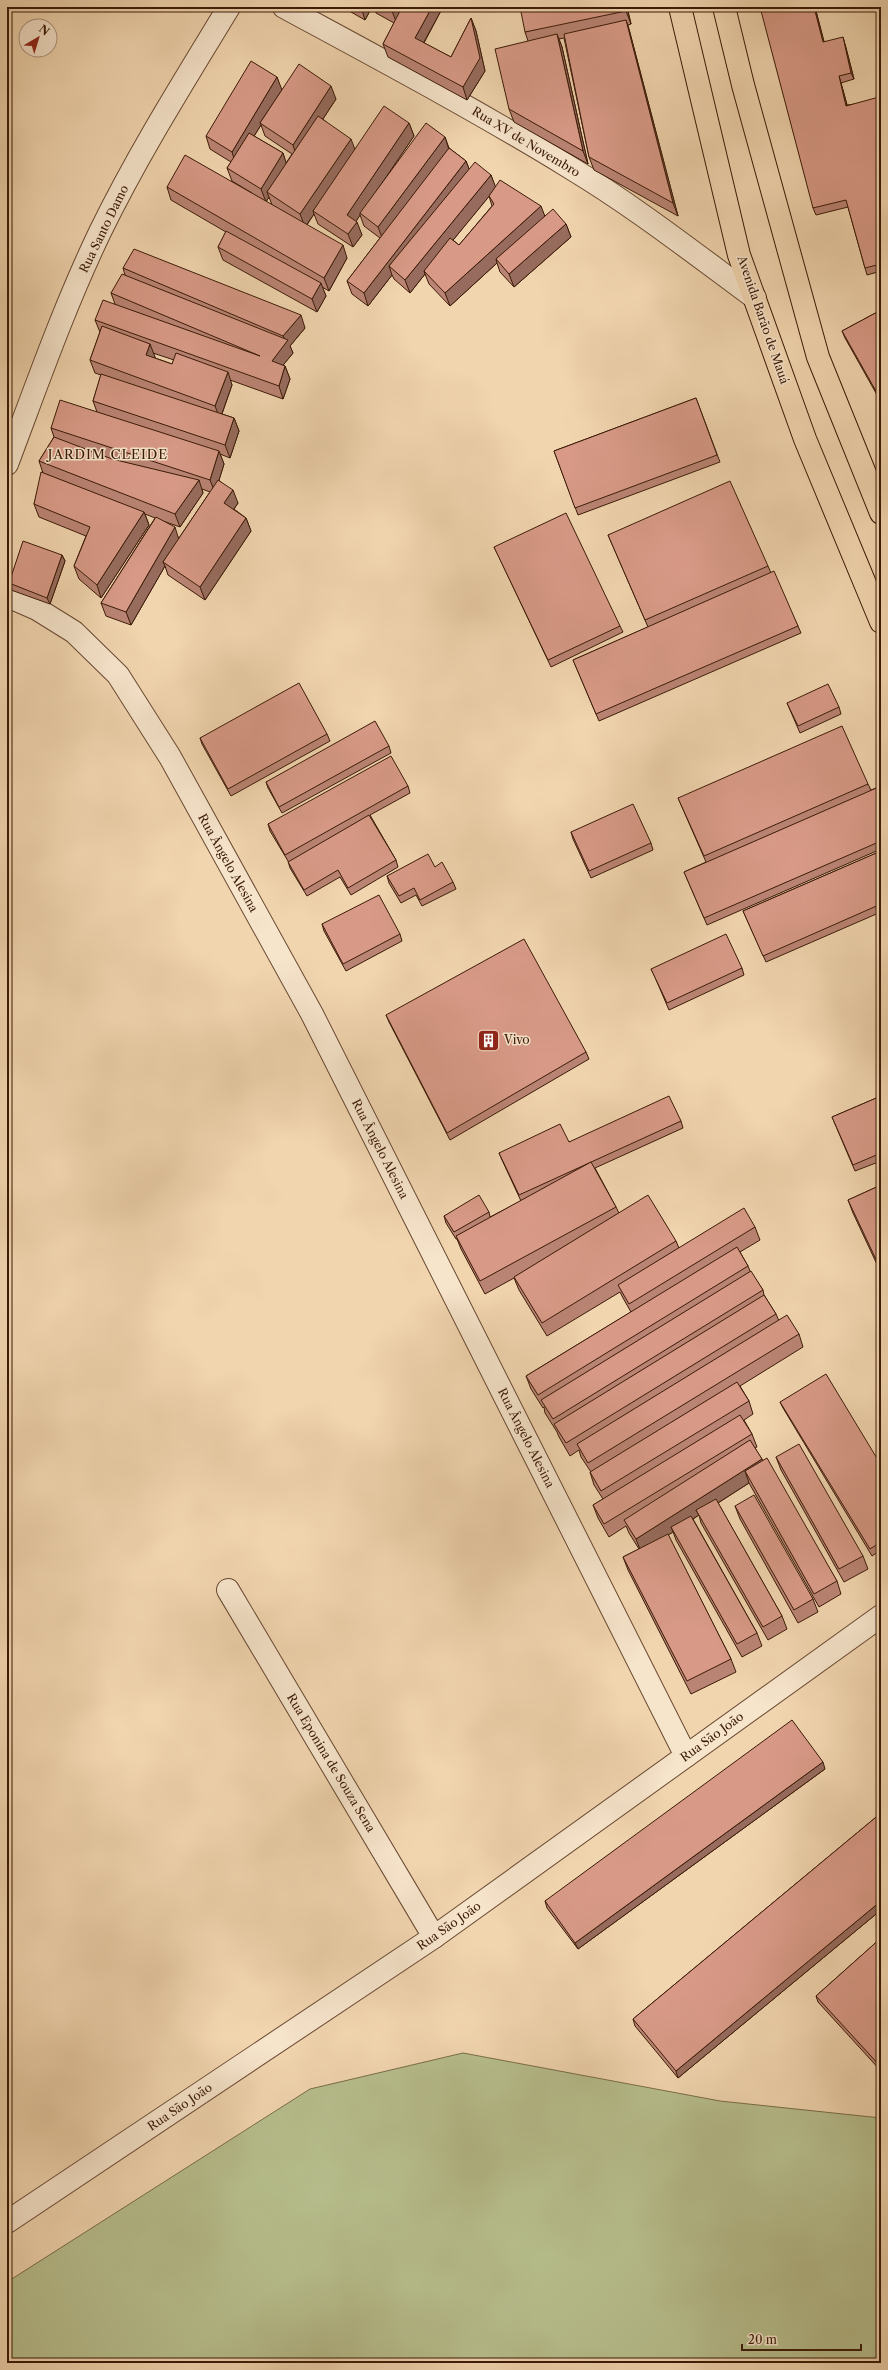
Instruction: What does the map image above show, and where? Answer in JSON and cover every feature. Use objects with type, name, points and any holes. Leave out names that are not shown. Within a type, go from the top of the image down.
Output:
[{"type":"main road","name":"Avenida Barão de Mauá","points":[[680,7],[739,255],[804,439],[881,622]]},
{"type":"main road","points":[[724,7],[742,86],[818,357],[881,512]]},
{"type":"street","name":"Rua Santo Damo","points":[[7,464],[58,329],[100,233],[147,143],[229,7]]},
{"type":"street","name":"Rua XV de Novembro","points":[[284,7],[483,116],[571,168],[646,219],[755,298]]},
{"type":"street","name":"Rua Ângelo Alesina","points":[[7,596],[37,609],[74,632],[118,675],[170,758],[312,1014],[686,1756]]},
{"type":"street","name":"Rua Eponina de Souza Sena","points":[[228,1590],[434,1937]]},
{"type":"street","name":"Rua São João","points":[[7,2222],[434,1937],[881,1616]]},
{"type":"green space","points":[[463,2053],[720,2101],[881,2118],[881,2363],[7,2363],[7,2282],[310,2089]]},
{"type":"building","points":[[384,7],[395,7],[392,11]]},
{"type":"building","points":[[402,7],[432,7],[415,38],[451,57],[471,18],[480,58],[463,87],[383,44]]},
{"type":"building","points":[[520,7],[625,7],[626,11],[525,32]]},
{"type":"building","points":[[760,7],[814,7],[823,42],[843,37],[851,73],[839,76],[846,106],[879,97],[881,103],[881,264],[865,268],[846,200],[813,208]]},
{"type":"building","points":[[626,20],[673,203],[589,157],[564,34]]},
{"type":"building","points":[[557,34],[583,151],[509,109],[495,49]]},
{"type":"building","points":[[251,61],[277,77],[232,152],[206,136]]},
{"type":"building","points":[[299,64],[331,86],[293,145],[260,123]]},
{"type":"building","points":[[384,106],[409,123],[347,215],[357,222],[348,234],[313,211]]},
{"type":"building","points":[[318,116],[351,139],[300,214],[267,192]]},
{"type":"building","points":[[426,123],[445,137],[378,227],[360,213]]},
{"type":"building","points":[[249,133],[283,153],[261,189],[227,168]]},
{"type":"building","points":[[449,148],[466,161],[364,293],[347,281]]},
{"type":"building","points":[[185,155],[343,245],[324,278],[167,187]]},
{"type":"building","points":[[475,162],[491,175],[405,280],[389,266]]},
{"type":"building","points":[[500,180],[541,206],[445,293],[424,271],[450,238],[459,245],[494,204],[489,196]]},
{"type":"building","points":[[553,209],[566,224],[509,274],[496,259]]},
{"type":"building","points":[[226,231],[321,283],[312,299],[218,247]]},
{"type":"building","points":[[134,249],[301,315],[283,336],[123,268]]},
{"type":"building","points":[[122,274],[288,340],[272,361],[285,366],[279,386],[95,320],[103,300],[260,356],[111,293]]},
{"type":"building","points":[[881,310],[881,400],[842,331]]},
{"type":"building","points":[[102,326],[150,344],[146,355],[172,364],[176,353],[228,372],[215,406],[90,360]]},
{"type":"building","points":[[101,374],[234,418],[225,445],[93,401]]},
{"type":"building","points":[[696,398],[717,455],[575,508],[554,451]]},
{"type":"building","points":[[60,400],[219,451],[210,480],[51,428]]},
{"type":"building","points":[[54,437],[112,459],[199,480],[175,514],[39,461]]},
{"type":"building","points":[[41,472],[144,512],[97,585],[74,566],[90,527],[34,504]]},
{"type":"building","points":[[218,480],[233,490],[224,503],[246,518],[200,587],[163,562]]},
{"type":"building","points":[[730,481],[768,566],[645,620],[608,535]]},
{"type":"building","points":[[566,513],[620,626],[548,660],[494,547]]},
{"type":"building","points":[[156,517],[175,527],[126,612],[101,603]]},
{"type":"building","points":[[23,541],[62,555],[47,598],[9,583]]},
{"type":"building","points":[[774,571],[798,626],[596,714],[573,660]]},
{"type":"building","points":[[299,683],[327,734],[228,789],[200,738]]},
{"type":"building","points":[[828,684],[839,707],[798,726],[787,703]]},
{"type":"building","points":[[375,721],[389,746],[279,807],[266,782]]},
{"type":"building","points":[[842,726],[868,784],[704,856],[678,798]]},
{"type":"building","points":[[391,756],[408,786],[285,855],[268,824]]},
{"type":"building","points":[[881,786],[881,841],[704,918],[684,872]]},
{"type":"building","points":[[633,804],[651,843],[589,871],[571,832]]},
{"type":"building","points":[[369,815],[396,860],[348,888],[338,870],[304,890],[288,862]]},
{"type":"building","points":[[881,851],[881,904],[763,956],[743,911]]},
{"type":"building","points":[[428,854],[435,867],[442,862],[453,882],[420,900],[414,888],[399,896],[387,876]]},
{"type":"building","points":[[379,895],[400,934],[343,964],[322,924]]},
{"type":"building","points":[[726,934],[742,968],[667,1003],[651,969]]},
{"type":"building","name":"Vivo","points":[[524,939],[586,1052],[447,1133],[386,1015]]},
{"type":"building","points":[[669,1096],[681,1121],[519,1195],[499,1153],[560,1124],[569,1142]]},
{"type":"building","points":[[881,1096],[881,1153],[853,1165],[832,1117]]},
{"type":"building","points":[[591,1162],[616,1207],[480,1281],[456,1236]]},
{"type":"building","points":[[881,1185],[881,1270],[848,1200]]},
{"type":"building","points":[[479,1195],[489,1212],[454,1232],[444,1216]]},
{"type":"building","points":[[648,1195],[676,1241],[542,1323],[514,1277]]},
{"type":"building","points":[[744,1208],[755,1227],[629,1304],[618,1285]]},
{"type":"building","points":[[737,1247],[748,1266],[538,1395],[526,1376]]},
{"type":"building","points":[[751,1271],[763,1290],[553,1419],[541,1400]]},
{"type":"building","points":[[764,1295],[776,1314],[566,1443],[554,1424]]},
{"type":"building","points":[[787,1315],[799,1334],[588,1463],[577,1444]]},
{"type":"building","points":[[826,1374],[881,1465],[881,1542],[870,1549],[780,1402]]},
{"type":"building","points":[[737,1382],[749,1401],[601,1491],[590,1472]]},
{"type":"building","points":[[740,1415],[752,1434],[604,1524],[593,1505]]},
{"type":"building","points":[[750,1440],[762,1459],[636,1539],[624,1520]]},
{"type":"building","points":[[799,1444],[863,1556],[839,1569],[776,1457]]},
{"type":"building","points":[[767,1458],[837,1581],[814,1594],[745,1471]]},
{"type":"building","points":[[754,1495],[813,1599],[794,1610],[735,1506]]},
{"type":"building","points":[[716,1499],[782,1616],[763,1627],[696,1510]]},
{"type":"building","points":[[691,1516],[757,1633],[737,1644],[671,1527]]},
{"type":"building","points":[[668,1534],[731,1659],[687,1681],[623,1557]]},
{"type":"building","points":[[792,1720],[823,1762],[575,1943],[545,1901]]},
{"type":"building","points":[[881,1813],[881,1901],[676,2071],[633,2019]]},
{"type":"building","points":[[881,1938],[881,2067],[816,1996]]},
{"type":"place","name":"Vivo","points":[[489,1040]]},
{"type":"district","name":"JARDIM CLEIDE","points":[[108,454]]}]
